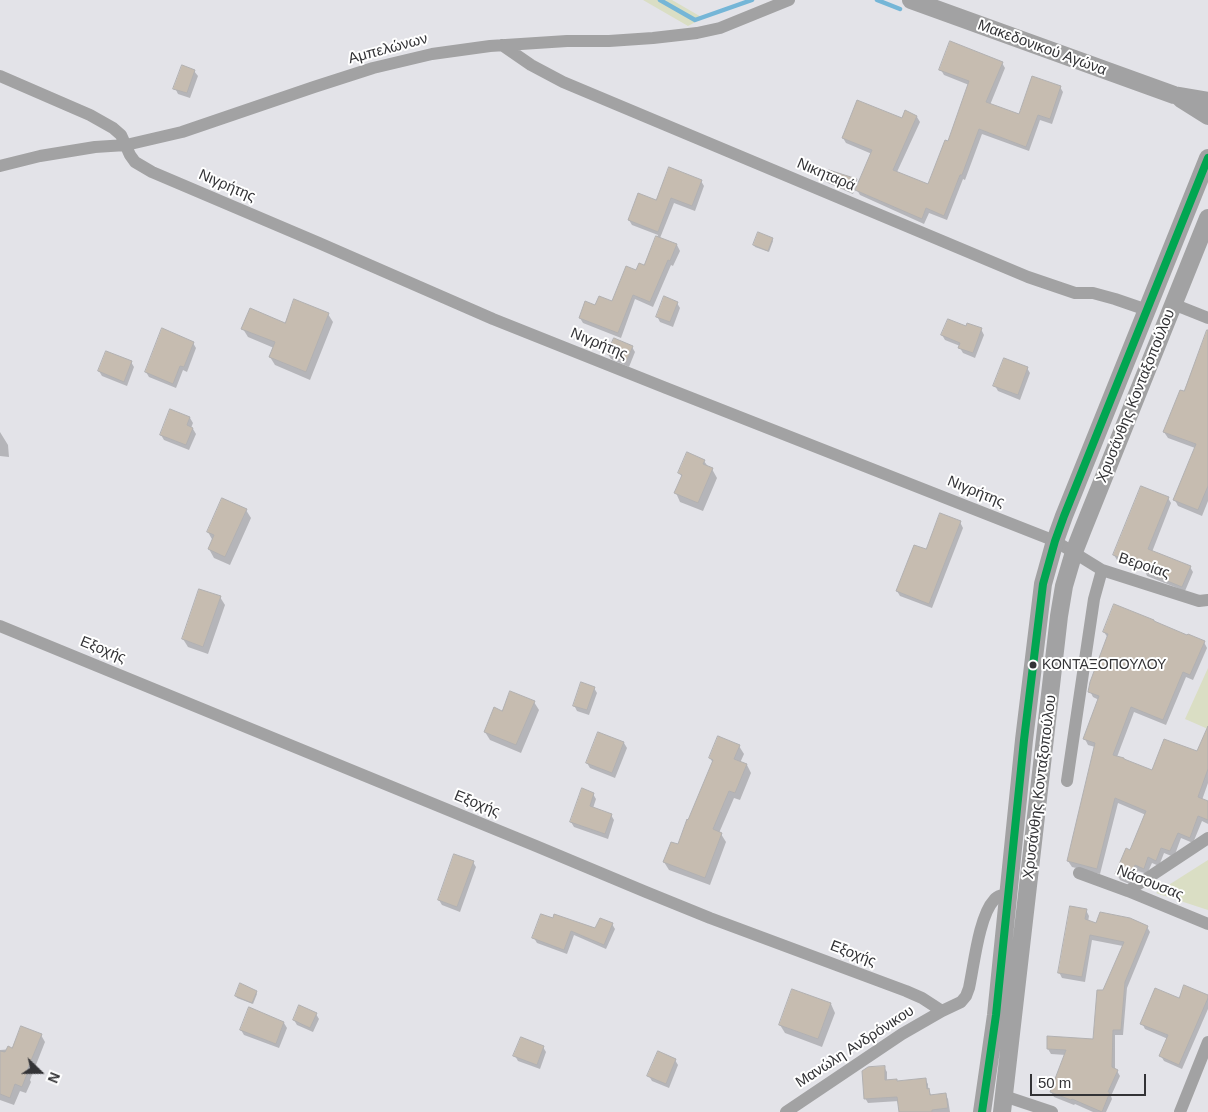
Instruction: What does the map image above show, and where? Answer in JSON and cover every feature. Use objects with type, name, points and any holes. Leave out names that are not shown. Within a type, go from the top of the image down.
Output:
[{"type":"main road","name":"Μακεδονικού Αγώνα","points":[[911,0],[1174,95]]},
{"type":"main road","points":[[1174,95],[1208,101]]},
{"type":"main road","points":[[1174,95],[1208,116]]},
{"type":"main road","name":"Χρυσάνθης Κονταξοπούλου","points":[[982,1112],[996,1015],[1024,740],[1043,584],[1064,516],[1208,158]]},
{"type":"main road","name":"Χρυσάνθης Κονταξοπούλου","points":[[1003,1104],[1064,586],[1074,552],[1208,218]]},
{"type":"street","name":"Αμπελώνων","points":[[0,166],[40,156],[95,147],[126,145],[182,132],[373,68],[432,54],[465,48],[502,45],[609,41],[697,33],[720,28],[789,0]]},
{"type":"street","name":"Νικηταρά","points":[[502,45],[531,65],[563,82],[1028,277],[1075,294],[1093,293],[1115,298],[1147,310]]},
{"type":"street","name":"Νιγρήτης","points":[[0,76],[90,115],[113,128],[121,135],[130,155],[136,162],[152,172],[493,319],[1055,541],[1074,552]]},
{"type":"street","points":[[1172,304],[1208,318]]},
{"type":"street","name":"Βεροίας","points":[[1074,552],[1102,570],[1199,600],[1208,600]]},
{"type":"street","points":[[1067,781],[1094,599],[1102,570]]},
{"type":"street","name":"Εξοχής","points":[[0,626],[710,918],[906,991],[922,998],[942,1011]]},
{"type":"street","points":[[1128,891],[1208,838]]},
{"type":"street","name":"Νάσουσας","points":[[1079,873],[1208,924]]},
{"type":"street","name":"Μανώλη Ανδρόνικου","points":[[786,1112],[902,1034],[961,1002],[969,988],[979,934],[984,920],[993,900],[1001,895],[1008,895]]},
{"type":"street","points":[[1180,1112],[1208,1042]]},
{"type":"street","points":[[1003,1104],[1052,1112]]},
{"type":"green space","points":[[643,0],[672,0],[703,18],[688,26]]},
{"type":"green space","points":[[1208,668],[1208,729],[1185,719]]},
{"type":"green space","points":[[1208,860],[1208,910],[1156,893]]},
{"type":"building","points":[[950,41],[1003,62],[986,102],[1019,114],[1032,76],[1061,86],[1050,119],[1038,115],[1026,147],[979,129],[944,216],[926,208],[922,219],[855,190],[872,150],[842,138],[857,100],[902,118],[905,110],[917,116],[893,170],[928,184],[945,140],[948,141],[969,81],[939,70]]},
{"type":"building","points":[[182,65],[195,70],[187,93],[173,89]]},
{"type":"building","points":[[669,167],[702,180],[692,206],[671,198],[658,232],[628,220],[638,193],[656,200]]},
{"type":"building","points":[[829,170],[857,179],[852,192],[825,181]]},
{"type":"building","points":[[758,232],[773,238],[768,251],[753,245]]},
{"type":"building","points":[[656,236],[677,244],[650,302],[633,295],[618,333],[579,318],[585,301],[595,305],[599,296],[612,301],[626,266],[636,270],[639,263],[644,265]]},
{"type":"building","points":[[664,296],[678,302],[670,322],[656,317]]},
{"type":"building","points":[[294,299],[329,313],[306,372],[269,357],[275,342],[241,329],[250,308],[285,323]]},
{"type":"building","points":[[948,319],[966,326],[967,323],[982,328],[973,353],[958,348],[960,343],[941,335]]},
{"type":"building","points":[[162,328],[194,342],[184,367],[180,366],[173,384],[145,372]]},
{"type":"building","points":[[1207,330],[1208,486],[1198,510],[1173,500],[1196,444],[1163,432],[1180,390],[1184,391]]},
{"type":"building","points":[[614,338],[633,346],[626,362],[607,354]]},
{"type":"building","points":[[106,351],[132,361],[124,382],[98,371]]},
{"type":"building","points":[[1004,358],[1028,367],[1018,395],[993,386]]},
{"type":"building","points":[[170,409],[190,417],[187,425],[193,428],[186,445],[160,435]]},
{"type":"building","points":[[687,452],[705,460],[703,464],[713,468],[698,503],[674,493],[682,475],[678,473]]},
{"type":"building","points":[[1141,486],[1169,497],[1148,549],[1191,566],[1182,587],[1143,571],[1144,568],[1113,555]]},
{"type":"building","points":[[222,498],[247,509],[225,557],[208,549],[214,535],[207,532]]},
{"type":"building","points":[[940,513],[961,521],[929,604],[896,591],[914,545],[926,549]]},
{"type":"building","points":[[199,589],[221,596],[203,647],[182,639]]},
{"type":"building","points":[[1114,604],[1205,641],[1190,675],[1183,672],[1163,720],[1131,707],[1113,755],[1152,770],[1164,739],[1197,751],[1208,726],[1208,769],[1198,797],[1208,801],[1208,820],[1198,816],[1190,838],[1178,833],[1170,851],[1161,848],[1156,861],[1148,857],[1144,869],[1135,865],[1129,880],[1115,874],[1126,848],[1130,850],[1146,811],[1115,798],[1097,869],[1067,861],[1095,743],[1083,739],[1099,696],[1088,692],[1108,634],[1103,632]]},
{"type":"building","points":[[581,682],[595,687],[587,710],[573,706]]},
{"type":"building","points":[[510,691],[535,701],[516,745],[484,732],[494,707],[502,711]]},
{"type":"building","points":[[598,732],[624,742],[612,773],[586,763]]},
{"type":"building","points":[[718,736],[740,745],[734,759],[747,764],[735,793],[729,791],[713,829],[722,833],[705,878],[663,862],[671,842],[678,844],[713,760],[709,758]]},
{"type":"building","points":[[582,788],[594,793],[590,806],[612,814],[605,834],[570,822]]},
{"type":"building","points":[[454,854],[474,861],[457,907],[438,900]]},
{"type":"building","points":[[1070,906],[1087,909],[1085,919],[1096,923],[1100,912],[1130,918],[1148,926],[1125,982],[1121,1030],[1113,1030],[1112,1067],[1118,1070],[1108,1092],[1110,1092],[1102,1112],[1050,1092],[1066,1050],[1047,1049],[1047,1036],[1093,1039],[1097,990],[1103,990],[1124,942],[1090,935],[1082,977],[1058,973]]},
{"type":"building","points":[[541,914],[553,918],[554,914],[595,928],[600,918],[613,923],[604,945],[571,931],[564,950],[532,938]]},
{"type":"building","points":[[240,983],[257,991],[252,1003],[235,996]]},
{"type":"building","points":[[1184,985],[1208,995],[1208,998],[1179,1065],[1159,1056],[1168,1035],[1140,1024],[1155,988],[1179,998]]},
{"type":"building","points":[[792,989],[831,1003],[818,1039],[779,1025]]},
{"type":"building","points":[[299,1005],[317,1013],[310,1028],[293,1020]]},
{"type":"building","points":[[249,1007],[284,1022],[276,1044],[240,1030]]},
{"type":"building","points":[[21,1026],[42,1034],[22,1087],[15,1084],[10,1098],[0,1094],[0,1051],[5,1052],[8,1046],[12,1048]]},
{"type":"building","points":[[521,1037],[544,1046],[537,1065],[513,1056]]},
{"type":"building","points":[[658,1051],[676,1059],[666,1084],[647,1076]]},
{"type":"building","points":[[885,1066],[885,1080],[897,1079],[897,1081],[926,1078],[927,1089],[929,1088],[930,1095],[946,1093],[948,1108],[932,1110],[932,1112],[899,1112],[897,1097],[864,1099],[862,1071],[868,1067]]},
{"type":"waterway","points":[[660,0],[695,20],[752,0]]},
{"type":"waterway","points":[[877,0],[900,9]]},
{"type":"transit line","points":[[982,1112],[996,1015],[1024,740],[1043,584],[1064,516],[1208,158]]},
{"type":"place","name":"ΚΟΝΤΑΞΟΠΟΥΛΟΥ","points":[[1033,665]]}]
